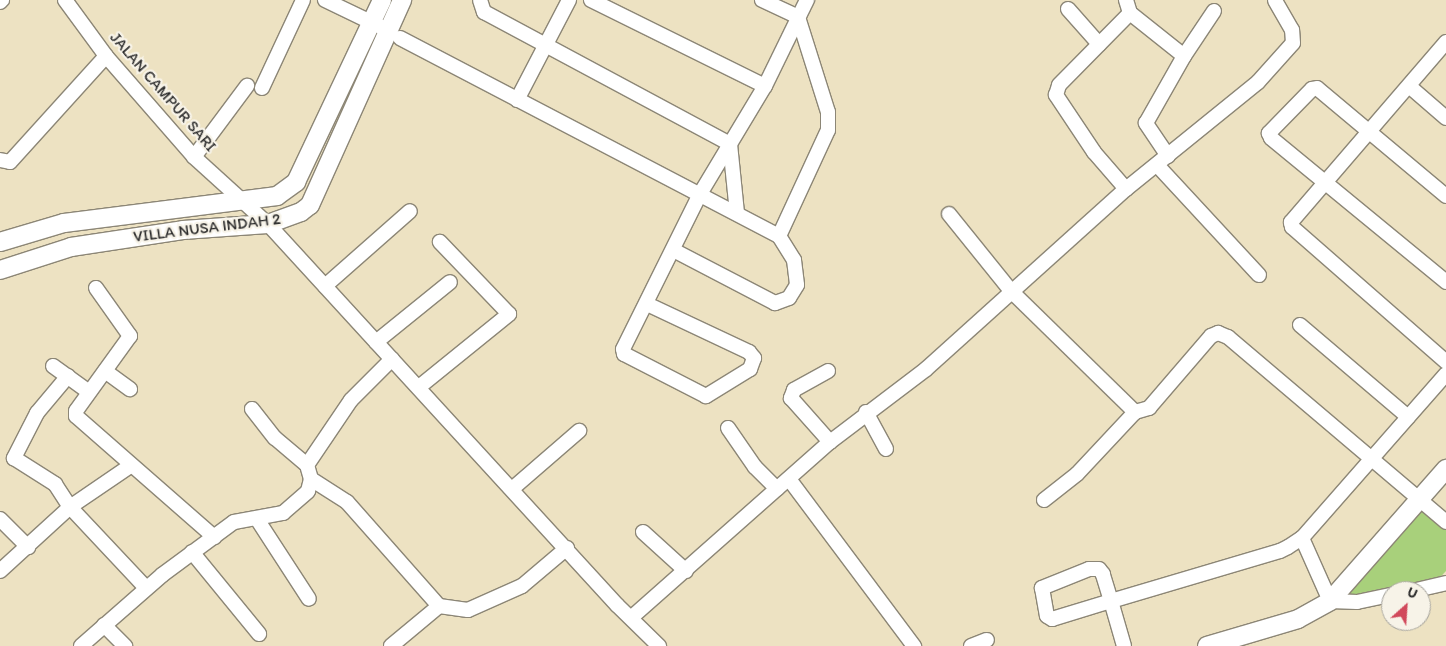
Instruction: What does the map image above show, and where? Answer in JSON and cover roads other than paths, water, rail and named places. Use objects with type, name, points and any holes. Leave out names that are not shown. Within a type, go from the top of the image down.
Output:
[{"type":"street","name":"JALAN CAMPUR SARI","points":[[65,0],[106,56],[194,157],[268,224],[632,617],[652,644]]},
{"type":"street","points":[[262,88],[303,0]]},
{"type":"street","points":[[325,0],[371,22],[779,236],[794,260],[797,285],[789,298],[775,303],[673,250]]},
{"type":"street","name":"VILLA NUSA INDAH 2","points":[[0,242],[64,223],[277,196],[296,182],[382,0]]},
{"type":"street","name":"VILLA NUSA INDAH 2","points":[[0,270],[71,247],[183,230],[268,224],[289,218],[310,205],[394,34],[402,0]]},
{"type":"street","points":[[480,0],[484,12],[730,144]]},
{"type":"street","points":[[517,100],[570,0]]},
{"type":"street","points":[[591,0],[765,86]]},
{"type":"street","points":[[762,0],[798,17],[828,120],[828,130],[779,236]]},
{"type":"street","points":[[646,304],[749,352],[754,358],[750,369],[706,396],[624,354],[623,349],[700,194],[765,86],[807,0]]},
{"type":"street","points":[[632,617],[830,442],[866,412],[926,369],[1126,189],[1258,82],[1293,43],[1292,30],[1275,0]]},
{"type":"street","points":[[1126,189],[1094,152],[1056,95],[1059,85],[1099,44],[1128,6],[1184,56]]},
{"type":"street","points":[[1068,9],[1099,44]]},
{"type":"street","points":[[1214,11],[1184,56],[1146,123],[1162,160],[1259,275]]},
{"type":"street","points":[[1446,42],[1326,183],[1293,217],[1292,227],[1446,362]]},
{"type":"street","points":[[0,160],[10,162],[106,56]]},
{"type":"street","points":[[194,157],[248,86]]},
{"type":"street","points":[[1409,86],[1446,118]]},
{"type":"street","points":[[1446,196],[1371,130],[1316,88],[1270,131],[1271,138],[1446,282]]},
{"type":"street","points":[[730,144],[737,213]]},
{"type":"street","points":[[325,286],[410,211]]},
{"type":"street","points":[[949,214],[1012,292],[1135,412]]},
{"type":"street","points":[[419,387],[509,314],[440,242]]},
{"type":"street","points":[[376,342],[450,282]]},
{"type":"street","points":[[96,288],[129,332],[127,342],[89,392],[76,416],[130,466],[214,537]]},
{"type":"street","points":[[1300,325],[1408,417]]},
{"type":"street","points":[[1044,500],[1076,474],[1135,412],[1149,408],[1211,336],[1218,333],[1228,337],[1446,522]]},
{"type":"street","points":[[307,464],[350,400],[392,359]]},
{"type":"street","points":[[53,366],[89,392]]},
{"type":"street","points":[[105,371],[130,389]]},
{"type":"street","points":[[828,371],[794,390],[790,398],[830,442]]},
{"type":"street","points":[[1124,646],[1111,601],[1103,574],[1094,567],[1041,590],[1047,616],[1052,619],[1111,601],[1280,551],[1302,538],[1446,374]]},
{"type":"street","points":[[68,376],[37,413],[14,455],[55,484],[70,507],[146,588]]},
{"type":"street","points":[[80,646],[146,588],[234,522],[283,513],[308,492],[311,479],[307,464],[275,438],[252,410]]},
{"type":"street","points":[[866,412],[886,449]]},
{"type":"street","points":[[728,428],[755,468],[777,489]]},
{"type":"street","points":[[512,489],[579,432]]},
{"type":"street","points":[[0,571],[70,507],[130,466]]},
{"type":"street","points":[[1207,646],[1298,619],[1330,601],[1446,469]]},
{"type":"street","points":[[789,478],[914,646]]},
{"type":"street","points":[[311,479],[347,502],[439,606],[468,610],[522,586],[567,548]]},
{"type":"street","points":[[0,519],[28,547]]},
{"type":"street","points":[[257,519],[309,599]]},
{"type":"street","points":[[643,532],[686,571]]},
{"type":"street","points":[[1302,538],[1330,601]]},
{"type":"street","points":[[192,552],[259,634]]},
{"type":"street","points":[[1431,587],[1446,583]]},
{"type":"street","points":[[1330,601],[1357,602],[1381,597]]},
{"type":"street","points":[[391,646],[439,606]]},
{"type":"street","points":[[104,625],[126,646]]},
{"type":"street","points":[[971,646],[987,640]]}]
